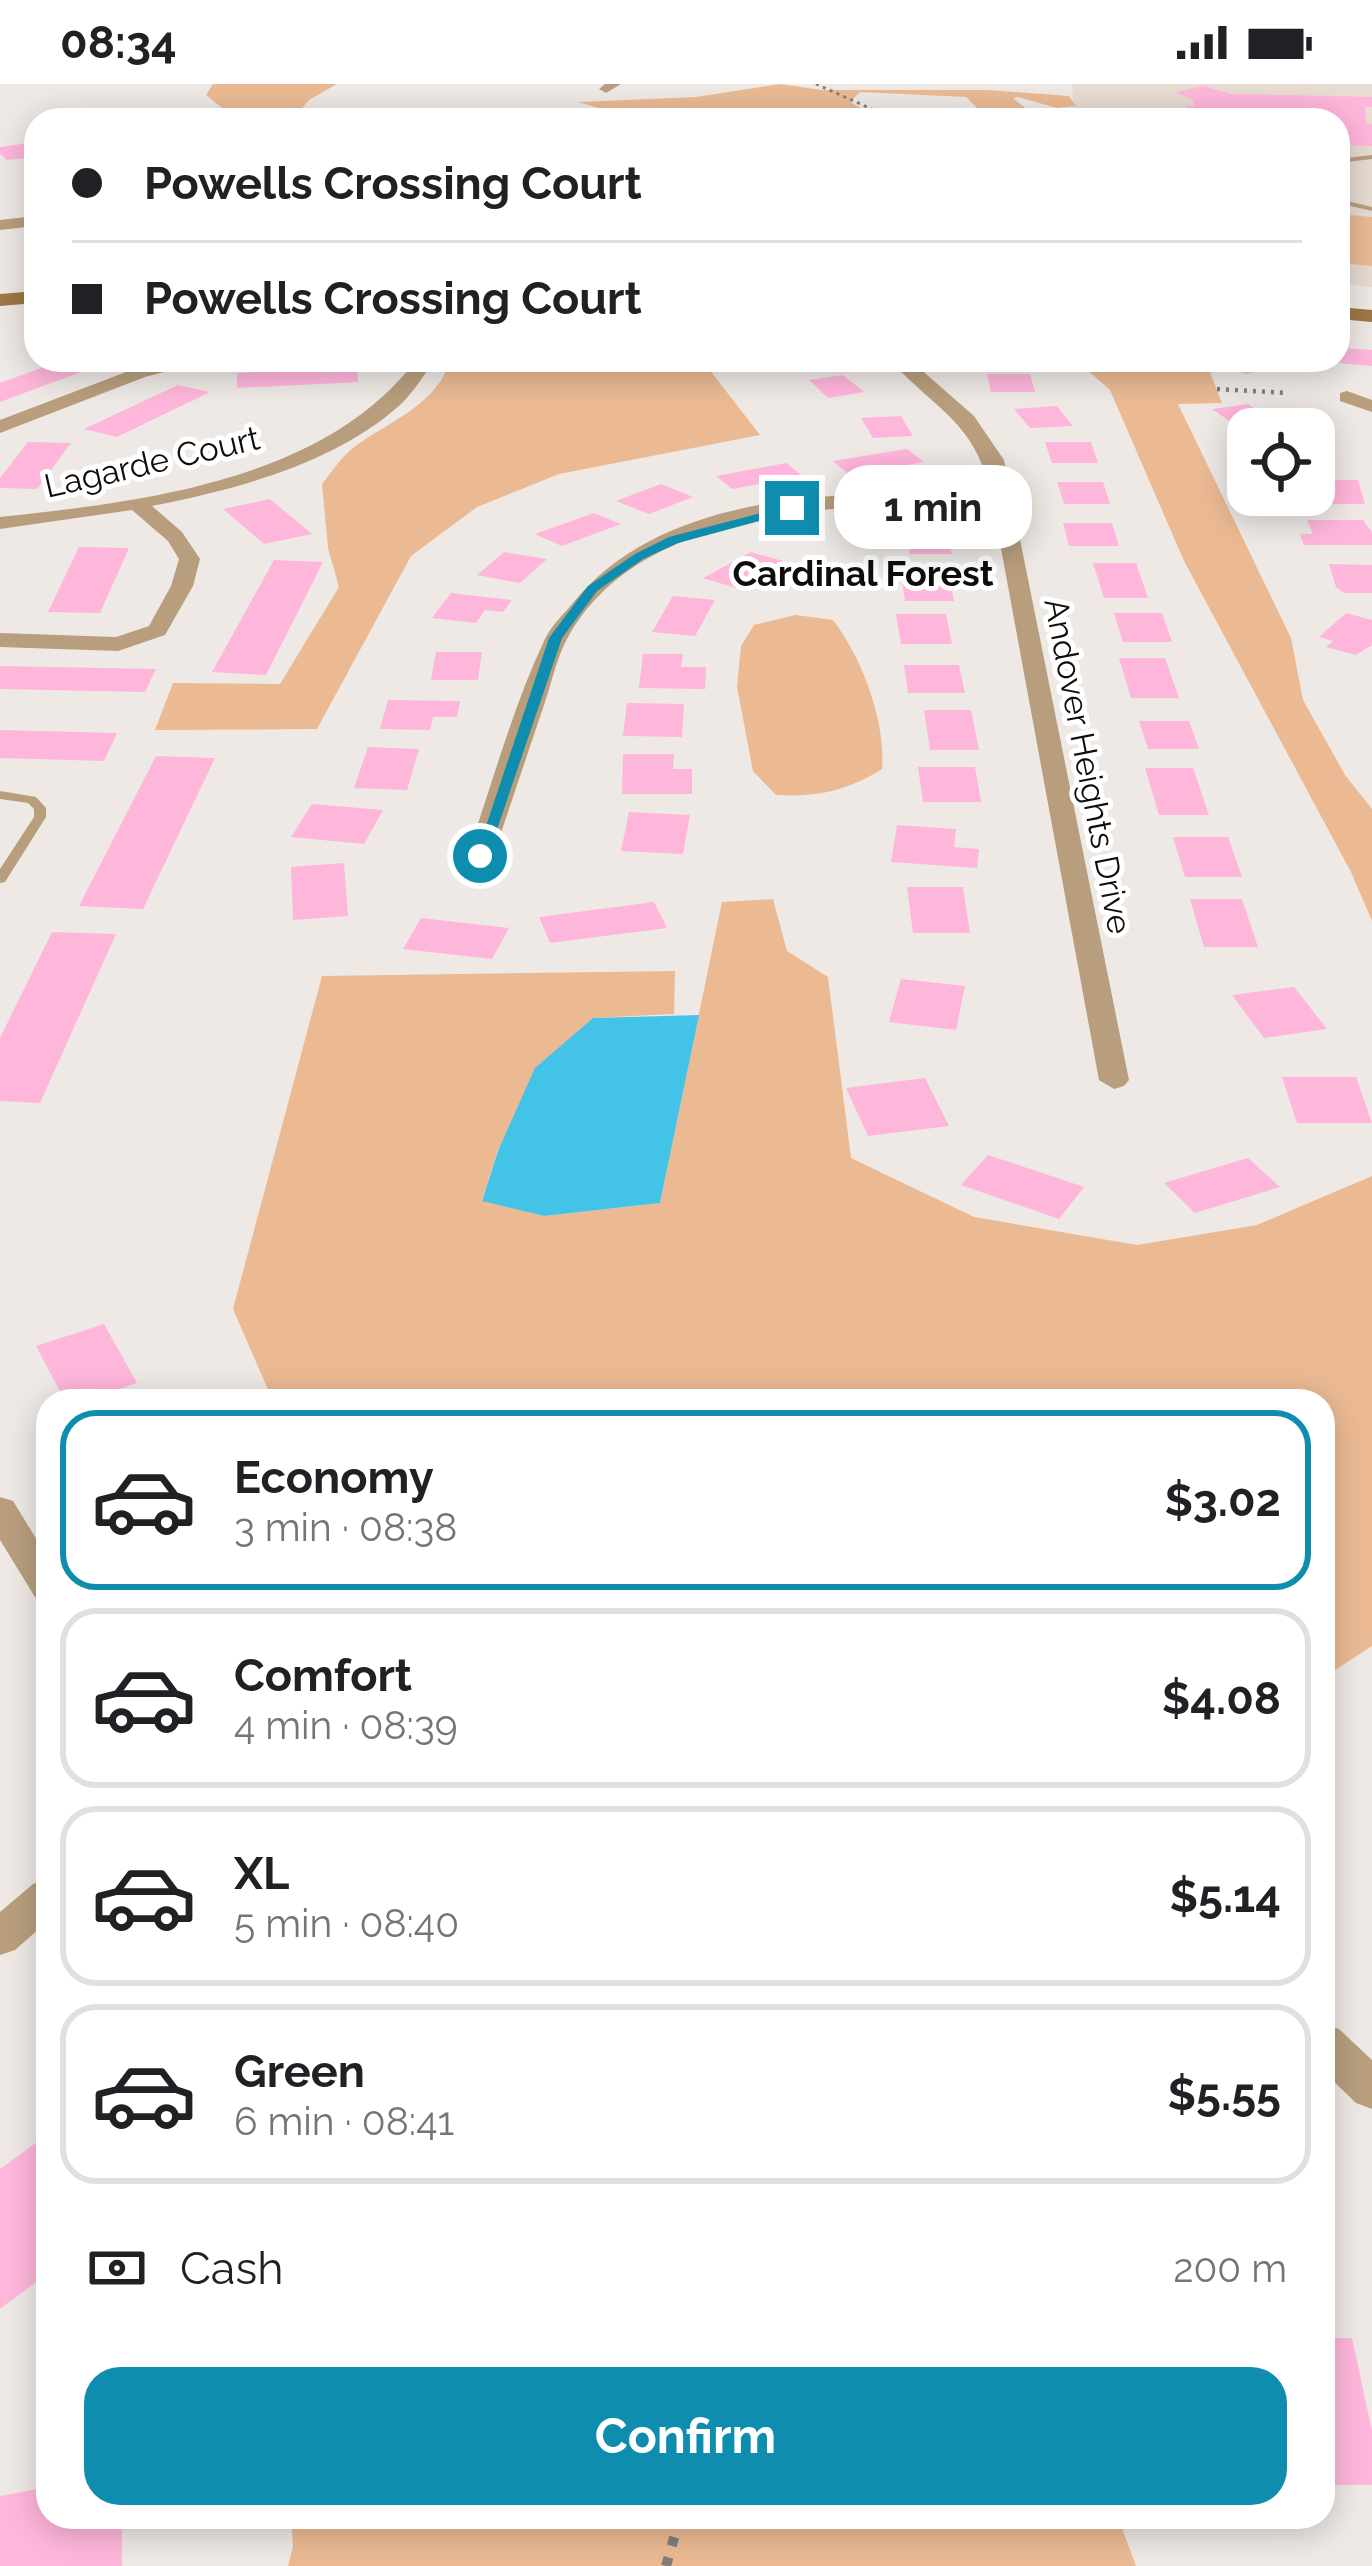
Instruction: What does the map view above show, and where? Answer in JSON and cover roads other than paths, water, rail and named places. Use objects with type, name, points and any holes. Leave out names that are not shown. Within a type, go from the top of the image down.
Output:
[{"type":"street","points":[[0,427],[145,372]]},
{"type":"street","name":"Lagarde Court","points":[[0,524],[136,503],[232,480],[333,441],[392,403],[415,372]]},
{"type":"street","name":"Andover Heights Drive","points":[[912,372],[984,440],[994,460],[1114,1080]]},
{"type":"street","points":[[1347,397],[1372,406]]},
{"type":"street","points":[[480,856],[556,638],[569,615],[609,574],[688,534],[792,508],[872,500],[1002,499]]},
{"type":"street","points":[[0,640],[118,644],[157,630],[192,569],[192,556],[186,544],[136,503]]},
{"type":"street","points":[[0,1510],[36,1568]]},
{"type":"street","points":[[0,1937],[36,1906]]},
{"type":"street","points":[[1335,2054],[1372,2089]]},
{"type":"lane","points":[[0,795],[32,800],[40,808],[40,817],[0,880]]},
{"type":"water","points":[[699,1015],[660,1203],[544,1216],[482,1201],[498,1151],[535,1068],[593,1018]]},
{"type":"district","name":"Cardinal Forest","points":[[863,573]]}]
